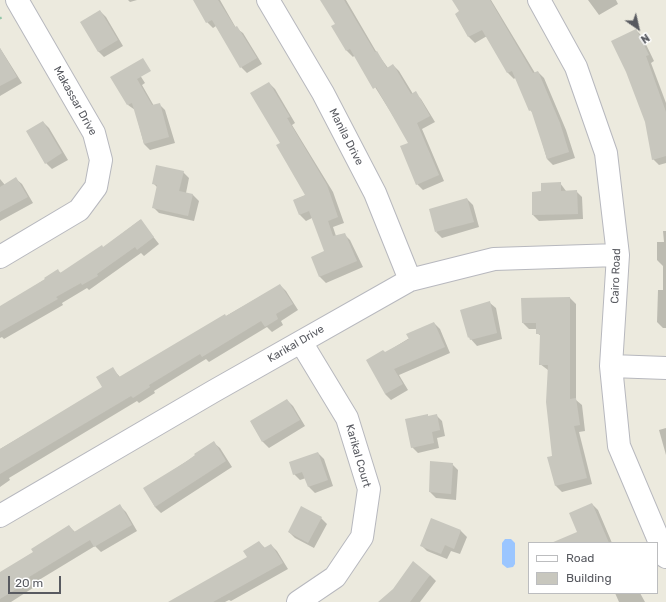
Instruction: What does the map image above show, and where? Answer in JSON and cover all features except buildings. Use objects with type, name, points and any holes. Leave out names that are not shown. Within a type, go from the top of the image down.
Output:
[{"type":"street","name":"Makassar Drive","points":[[0,257],[79,210],[96,187],[101,160],[94,133],[17,0]]},
{"type":"street","name":"Manila Drive","points":[[268,0],[323,93],[375,193],[410,280]]},
{"type":"street","name":"Cairo Road","points":[[539,0],[576,67],[606,153],[618,255],[611,366],[619,446],[666,557]]},
{"type":"street","name":"Karikal Drive","points":[[0,516],[214,390],[410,280],[494,259],[618,255]]},
{"type":"street","name":"Karikal Court","points":[[298,602],[335,577],[362,537],[369,489],[347,418],[301,342]]},
{"type":"street","points":[[611,366],[666,368]]},
{"type":"water","points":[[505,539],[511,539],[515,543],[515,564],[513,567],[507,568],[502,564],[502,543]]}]
